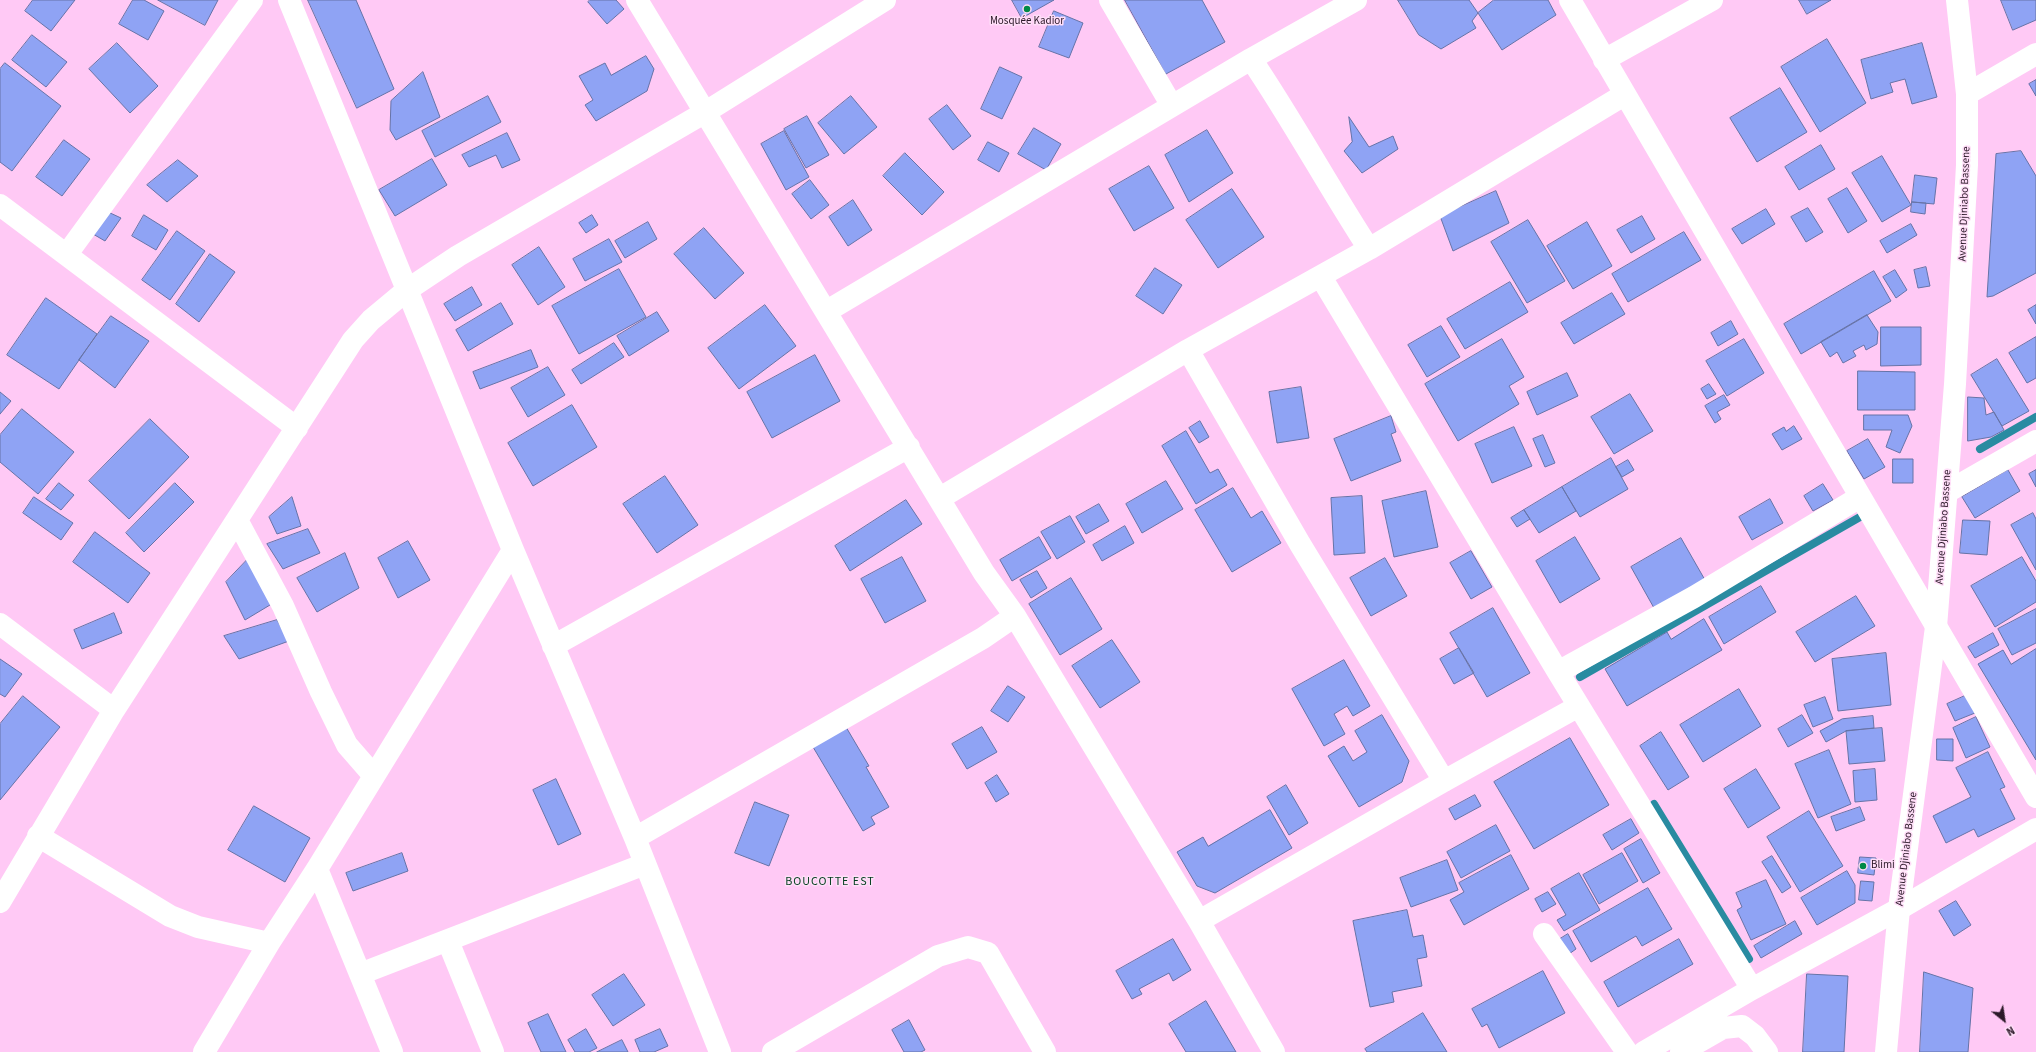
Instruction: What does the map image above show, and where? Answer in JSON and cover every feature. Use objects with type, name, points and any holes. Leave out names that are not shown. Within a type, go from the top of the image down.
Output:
[{"type":"street","points":[[66,254],[252,0]]},
{"type":"street","points":[[289,0],[513,550],[635,838],[644,864],[720,1052]]},
{"type":"street","points":[[637,0],[704,113],[827,311],[984,573],[1015,616],[1200,921],[1274,1052]]},
{"type":"street","points":[[0,902],[114,710],[353,340],[371,320],[407,290],[458,256],[704,113],[885,0]]},
{"type":"street","points":[[1110,0],[1172,106]]},
{"type":"street","points":[[827,311],[1251,59],[1356,0]]},
{"type":"street","points":[[1570,0],[1624,95],[2036,797]]},
{"type":"street","points":[[1604,60],[1712,0]]},
{"type":"street","name":"Avenue Djiniabo Bassene","points":[[1886,1052],[1899,909],[1936,627],[1964,248],[1968,165],[1967,94],[1957,0]]},
{"type":"street","points":[[1967,94],[2036,54]]},
{"type":"street","points":[[1251,59],[1289,117],[1338,201],[1369,249]]},
{"type":"street","points":[[940,498],[1188,350],[1369,249],[1624,95]]},
{"type":"street","points":[[0,205],[297,428]]},
{"type":"street","points":[[1321,277],[1558,672],[1752,989]]},
{"type":"street","points":[[1188,350],[1300,544],[1444,781]]},
{"type":"street","points":[[1947,492],[2036,441]]},
{"type":"street","points":[[553,646],[909,447]]},
{"type":"street","points":[[1558,672],[1694,597],[1860,496]]},
{"type":"street","points":[[237,520],[283,606],[321,692],[347,745],[374,776]]},
{"type":"street","points":[[204,1052],[269,943],[317,869],[513,550]]},
{"type":"street","points":[[635,838],[976,642],[1015,616]]},
{"type":"street","points":[[0,624],[114,710]]},
{"type":"street","points":[[1200,921],[1444,781],[1579,706]]},
{"type":"street","points":[[1644,1052],[1752,989],[1899,909],[2036,829]]},
{"type":"street","points":[[38,836],[170,916],[198,927],[269,943]]},
{"type":"street","points":[[360,974],[644,864]]},
{"type":"street","points":[[317,869],[392,1052]]},
{"type":"street","points":[[1544,934],[1627,1052]]},
{"type":"street","points":[[448,941],[493,1052]]},
{"type":"street","points":[[773,1052],[938,956],[968,947],[988,953],[1045,1052]]},
{"type":"street","points":[[1681,1052],[1723,1028],[1742,1026],[1755,1036],[1767,1052]]},
{"type":"building","points":[[33,0],[75,0],[51,31],[25,11]]},
{"type":"building","points":[[133,0],[144,0],[164,11],[148,40],[119,24]]},
{"type":"building","points":[[158,0],[218,0],[205,25]]},
{"type":"building","points":[[308,0],[356,0],[394,89],[357,108]]},
{"type":"building","points":[[590,0],[616,0],[624,9],[607,24],[588,2]]},
{"type":"building","name":"Mosquée Kadior","points":[[1012,0],[1054,0],[1022,18]]},
{"type":"building","points":[[1125,0],[1202,0],[1225,42],[1166,74]]},
{"type":"building","points":[[1398,0],[1469,0],[1478,13],[1472,21],[1476,28],[1441,49],[1419,35]]},
{"type":"building","points":[[1494,0],[1548,0],[1556,15],[1502,50],[1478,13]]},
{"type":"building","points":[[1799,0],[1831,0],[1807,14]]},
{"type":"building","points":[[2001,0],[2036,0],[2036,20],[2013,30]]},
{"type":"building","points":[[1054,11],[1083,23],[1069,58],[1039,47]]},
{"type":"building","points":[[32,35],[67,62],[46,87],[12,60]]},
{"type":"building","points":[[1827,39],[1866,103],[1820,132],[1781,67]]},
{"type":"building","points":[[117,43],[158,86],[130,113],[89,69]]},
{"type":"building","points":[[1922,43],[1937,97],[1912,104],[1905,79],[1890,83],[1893,92],[1871,99],[1861,60]]},
{"type":"building","points":[[646,56],[654,69],[647,91],[596,121],[585,105],[593,100],[579,76],[605,63],[611,75]]},
{"type":"building","points":[[5,63],[61,106],[12,171],[0,162],[0,69]]},
{"type":"building","points":[[1000,67],[1022,77],[1002,119],[981,109]]},
{"type":"building","points":[[423,72],[440,117],[396,140],[390,130],[391,101]]},
{"type":"building","points":[[2036,80],[2036,96],[2029,84]]},
{"type":"building","points":[[1780,88],[1807,132],[1757,162],[1730,118]]},
{"type":"building","points":[[488,96],[501,122],[435,157],[422,131]]},
{"type":"building","points":[[851,96],[877,127],[844,154],[818,123]]},
{"type":"building","points":[[947,105],[971,136],[953,150],[929,119]]},
{"type":"building","points":[[807,116],[829,155],[806,168],[784,129]]},
{"type":"building","points":[[1349,117],[1369,147],[1393,136],[1398,149],[1362,173],[1344,151],[1352,142]]},
{"type":"building","points":[[1034,128],[1061,144],[1046,170],[1018,154]]},
{"type":"building","points":[[1207,130],[1233,173],[1189,202],[1165,155]]},
{"type":"building","points":[[784,131],[809,177],[786,190],[761,144]]},
{"type":"building","points":[[507,133],[520,160],[502,168],[496,155],[469,167],[462,155]]},
{"type":"building","points":[[64,140],[90,159],[62,196],[36,177]]},
{"type":"building","points":[[988,142],[1009,153],[999,172],[978,160]]},
{"type":"building","points":[[1821,145],[1835,169],[1799,190],[1785,167]]},
{"type":"building","points":[[2021,151],[2036,176],[2036,273],[1993,296],[1987,297],[1996,154]]},
{"type":"building","points":[[905,153],[944,192],[922,215],[883,176]]},
{"type":"building","points":[[1882,156],[1911,205],[1882,222],[1852,173]]},
{"type":"building","points":[[432,159],[447,185],[395,216],[379,190]]},
{"type":"building","points":[[178,160],[198,176],[167,202],[147,185]]},
{"type":"building","points":[[1149,166],[1174,208],[1134,231],[1109,189]]},
{"type":"building","points":[[1915,175],[1937,178],[1934,204],[1912,202]]},
{"type":"building","points":[[810,180],[829,205],[811,219],[792,194]]},
{"type":"building","points":[[1847,188],[1867,221],[1848,233],[1828,199]]},
{"type":"building","points":[[1232,189],[1264,237],[1218,268],[1186,220]]},
{"type":"building","points":[[1496,191],[1509,223],[1453,251],[1440,216]]},
{"type":"building","points":[[853,200],[872,230],[848,246],[829,217]]},
{"type":"building","points":[[1912,202],[1926,203],[1925,214],[1911,212]]},
{"type":"building","points":[[1808,208],[1823,232],[1806,242],[1791,217]]},
{"type":"building","points":[[1766,209],[1775,224],[1742,244],[1732,229]]},
{"type":"building","points":[[108,212],[121,218],[105,241],[93,234]]},
{"type":"building","points":[[144,215],[168,230],[156,250],[132,236]]},
{"type":"building","points":[[592,215],[598,225],[586,233],[579,223]]},
{"type":"building","points":[[1642,216],[1655,239],[1631,253],[1617,230]]},
{"type":"building","points":[[1528,220],[1565,281],[1527,303],[1491,242]]},
{"type":"building","points":[[648,222],[657,239],[625,258],[615,241]]},
{"type":"building","points":[[1587,222],[1612,266],[1573,289],[1547,246]]},
{"type":"building","points":[[1911,224],[1917,235],[1887,253],[1880,241]]},
{"type":"building","points":[[704,228],[744,273],[715,299],[674,254]]},
{"type":"building","points":[[177,231],[205,251],[170,300],[142,280]]},
{"type":"building","points":[[1684,232],[1701,260],[1628,302],[1612,274]]},
{"type":"building","points":[[609,239],[622,262],[585,281],[573,259]]},
{"type":"building","points":[[539,247],[565,287],[538,305],[512,265]]},
{"type":"building","points":[[210,254],[235,272],[199,322],[176,304]]},
{"type":"building","points":[[1926,267],[1930,286],[1918,288],[1914,270]]},
{"type":"building","points":[[1155,268],[1182,285],[1163,314],[1136,296]]},
{"type":"building","points":[[619,269],[646,317],[579,354],[552,306]]},
{"type":"building","points":[[1895,270],[1907,290],[1896,298],[1883,277]]},
{"type":"building","points":[[1874,271],[1891,301],[1801,354],[1784,324]]},
{"type":"building","points":[[1510,282],[1528,312],[1465,349],[1447,319]]},
{"type":"building","points":[[472,287],[482,305],[455,321],[444,304]]},
{"type":"building","points":[[1612,293],[1625,314],[1574,344],[1561,323]]},
{"type":"building","points":[[46,298],[97,334],[59,389],[7,355]]},
{"type":"building","points":[[501,303],[513,324],[468,351],[456,330]]},
{"type":"building","points":[[765,305],[796,346],[739,389],[708,348]]},
{"type":"building","points":[[2036,305],[2036,324],[2028,310]]},
{"type":"building","points":[[657,312],[669,331],[629,356],[617,336]]},
{"type":"building","points":[[1867,315],[1878,332],[1877,344],[1866,350],[1864,345],[1853,351],[1856,356],[1843,363],[1837,352],[1830,357],[1821,342]]},
{"type":"building","points":[[111,316],[149,341],[115,388],[79,360]]},
{"type":"building","points":[[1731,321],[1738,334],[1718,346],[1711,333]]},
{"type":"building","points":[[1441,326],[1460,357],[1427,377],[1408,345]]},
{"type":"building","points":[[1881,327],[1921,327],[1921,365],[1881,366]]},
{"type":"building","points":[[2036,337],[2036,378],[2027,383],[2009,353]]},
{"type":"building","points":[[1502,339],[1524,377],[1509,386],[1519,404],[1458,441],[1425,384]]},
{"type":"building","points":[[1744,339],[1764,373],[1727,396],[1706,361]]},
{"type":"building","points":[[614,343],[624,357],[581,384],[572,370]]},
{"type":"building","points":[[531,350],[538,367],[480,389],[473,372]]},
{"type":"building","points":[[815,355],[840,401],[772,438],[747,392]]},
{"type":"building","points":[[1997,359],[2029,411],[2002,426],[1971,375]]},
{"type":"building","points":[[548,367],[565,395],[528,417],[511,388]]},
{"type":"building","points":[[1858,371],[1915,372],[1915,410],[1858,410]]},
{"type":"building","points":[[1567,373],[1578,396],[1537,415],[1527,392]]},
{"type":"building","points":[[1709,384],[1716,394],[1707,399],[1701,389]]},
{"type":"building","points":[[1301,387],[1309,438],[1277,443],[1269,392]]},
{"type":"building","points":[[0,392],[11,401],[0,414]]},
{"type":"building","points":[[1630,394],[1653,431],[1614,454],[1591,417]]},
{"type":"building","points":[[1724,395],[1730,405],[1717,412],[1721,419],[1715,423],[1705,406]]},
{"type":"building","points":[[1968,397],[1984,398],[1986,415],[1994,412],[2004,430],[1991,437],[1968,441]]},
{"type":"building","points":[[572,405],[597,447],[533,486],[508,443]]},
{"type":"building","points":[[22,409],[74,452],[38,494],[0,462],[0,435]]},
{"type":"building","points":[[1864,415],[1908,415],[1912,426],[1900,453],[1886,447],[1892,430],[1864,430]]},
{"type":"building","points":[[1391,416],[1396,432],[1391,434],[1401,461],[1351,481],[1334,439]]},
{"type":"building","points":[[150,419],[189,457],[129,519],[89,481]]},
{"type":"building","points":[[1200,421],[1209,437],[1199,443],[1189,428]]},
{"type":"building","points":[[1794,426],[1802,439],[1782,450],[1772,434],[1784,427],[1786,431]]},
{"type":"building","points":[[1514,427],[1532,466],[1492,483],[1475,444]]},
{"type":"building","points":[[1186,431],[1210,473],[1218,469],[1227,485],[1196,504],[1162,446]]},
{"type":"building","points":[[1543,435],[1555,463],[1545,467],[1533,439]]},
{"type":"building","points":[[1868,439],[1885,467],[1864,479],[1847,451]]},
{"type":"building","points":[[1611,458],[1628,489],[1580,517],[1562,487]]},
{"type":"building","points":[[1893,459],[1913,459],[1913,483],[1893,483]]},
{"type":"building","points":[[1628,460],[1634,470],[1622,477],[1616,467]]},
{"type":"building","points":[[2008,470],[2020,491],[1975,518],[1962,497]]},
{"type":"building","points":[[2036,470],[2036,487],[2029,474]]},
{"type":"building","points":[[665,476],[698,525],[657,553],[623,504]]},
{"type":"building","points":[[1166,481],[1183,509],[1142,533],[1126,504]]},
{"type":"building","points":[[59,483],[74,495],[61,510],[46,499]]},
{"type":"building","points":[[175,483],[194,502],[144,552],[126,533]]},
{"type":"building","points":[[1823,484],[1833,500],[1813,511],[1804,496]]},
{"type":"building","points":[[1562,487],[1576,511],[1539,533],[1524,510]]},
{"type":"building","points":[[1233,488],[1251,518],[1262,511],[1281,543],[1232,572],[1195,510]]},
{"type":"building","points":[[1426,491],[1438,547],[1394,557],[1382,501]]},
{"type":"building","points":[[1362,496],[1365,553],[1334,555],[1331,498]]},
{"type":"building","points":[[34,497],[73,523],[61,540],[23,513]]},
{"type":"building","points":[[292,497],[301,526],[277,534],[269,517]]},
{"type":"building","points":[[1770,499],[1783,523],[1752,540],[1739,517]]},
{"type":"building","points":[[906,500],[922,524],[850,571],[835,546]]},
{"type":"building","points":[[1099,504],[1109,521],[1086,534],[1076,517]]},
{"type":"building","points":[[1524,510],[1530,519],[1517,527],[1511,518]]},
{"type":"building","points":[[2033,513],[2036,519],[2036,570],[2011,525]]},
{"type":"building","points":[[1070,516],[1085,542],[1057,559],[1041,532]]},
{"type":"building","points":[[1963,520],[1990,521],[1987,555],[1960,553]]},
{"type":"building","points":[[1125,526],[1134,543],[1102,561],[1093,545]]},
{"type":"building","points":[[308,529],[320,553],[283,569],[267,544]]},
{"type":"building","points":[[95,532],[150,573],[128,603],[73,562]]},
{"type":"building","points":[[1039,537],[1051,558],[1012,581],[1000,560]]},
{"type":"building","points":[[1575,537],[1600,579],[1560,603],[1536,561]]},
{"type":"building","points":[[1681,538],[1705,580],[1654,608],[1631,567]]},
{"type":"building","points":[[408,541],[430,580],[398,598],[378,558]]},
{"type":"building","points":[[1471,551],[1492,587],[1471,599],[1450,563]]},
{"type":"building","points":[[345,553],[359,588],[317,612],[297,578]]},
{"type":"building","points":[[902,557],[926,601],[885,623],[861,579]]},
{"type":"building","points":[[2022,557],[2036,581],[2036,602],[1995,627],[1971,586]]},
{"type":"building","points":[[1385,558],[1407,596],[1371,616],[1350,578]]},
{"type":"building","points":[[248,559],[275,602],[245,620],[226,582]]},
{"type":"building","points":[[1037,571],[1047,588],[1031,598],[1020,580]]},
{"type":"building","points":[[1071,578],[1102,629],[1060,655],[1029,604]]},
{"type":"building","points":[[1761,586],[1776,612],[1724,644],[1709,617]]},
{"type":"building","points":[[1856,596],[1875,626],[1815,662],[1796,632]]},
{"type":"building","points":[[1493,608],[1530,673],[1487,697],[1450,633]]},
{"type":"building","points":[[2036,609],[2036,643],[2012,655],[1998,629]]},
{"type":"building","points":[[114,613],[122,633],[82,649],[74,630]]},
{"type":"building","points":[[1704,619],[1722,650],[1627,706],[1605,669],[1667,632],[1671,639]]},
{"type":"building","points":[[277,620],[289,641],[239,659],[224,636]]},
{"type":"building","points":[[1993,633],[1999,645],[1975,658],[1968,647]]},
{"type":"building","points":[[1112,640],[1140,682],[1100,708],[1072,666]]},
{"type":"building","points":[[1459,648],[1474,673],[1454,684],[1440,659]]},
{"type":"building","points":[[2036,649],[2036,760],[1978,664],[2003,650],[2011,664]]},
{"type":"building","points":[[1886,653],[1891,705],[1838,711],[1832,659]]},
{"type":"building","points":[[0,659],[22,674],[5,697],[0,694]]},
{"type":"building","points":[[1344,660],[1370,706],[1353,716],[1347,706],[1334,714],[1345,734],[1324,746],[1292,689]]},
{"type":"building","points":[[1008,686],[1025,697],[1008,722],[991,711]]},
{"type":"building","points":[[1739,689],[1761,726],[1703,762],[1680,725]]},
{"type":"building","points":[[1967,695],[1975,713],[1955,721],[1947,704]]},
{"type":"building","points":[[23,696],[60,727],[0,800],[0,724]]},
{"type":"building","points":[[1825,697],[1833,719],[1813,727],[1804,705]]},
{"type":"building","points":[[1382,715],[1409,761],[1402,782],[1359,807],[1328,756],[1344,746],[1353,761],[1367,752],[1355,731]]},
{"type":"building","points":[[1802,715],[1813,733],[1788,747],[1778,729]]},
{"type":"building","points":[[1873,716],[1874,728],[1846,731],[1826,742],[1820,731],[1842,719]]},
{"type":"building","points":[[1976,717],[1990,747],[1966,758],[1953,728]]},
{"type":"building","points":[[846,727],[869,766],[866,767],[889,807],[871,817],[875,824],[863,831],[813,747]]},
{"type":"building","points":[[982,727],[997,752],[967,769],[952,744]]},
{"type":"building","points":[[1882,728],[1885,761],[1849,764],[1846,731]]},
{"type":"building","points":[[1661,732],[1689,777],[1668,790],[1640,746]]},
{"type":"building","points":[[1570,738],[1609,805],[1534,849],[1494,782]]},
{"type":"building","points":[[1937,739],[1953,739],[1953,761],[1937,760]]},
{"type":"building","points":[[1829,750],[1851,804],[1818,818],[1795,764]]},
{"type":"building","points":[[1988,752],[2005,787],[2000,789],[2015,819],[1978,837],[1974,829],[1946,843],[1933,816],[1971,797],[1956,768]]},
{"type":"building","points":[[1756,769],[1780,808],[1748,828],[1724,789]]},
{"type":"building","points":[[1875,769],[1877,800],[1855,802],[1853,771]]},
{"type":"building","points":[[997,775],[1009,794],[996,802],[985,783]]},
{"type":"building","points":[[556,779],[581,834],[558,845],[533,790]]},
{"type":"building","points":[[1286,785],[1308,823],[1289,835],[1267,797]]},
{"type":"building","points":[[1475,795],[1481,806],[1455,820],[1449,809]]},
{"type":"building","points":[[755,802],[789,815],[769,866],[735,853]]},
{"type":"building","points":[[254,806],[310,838],[285,882],[228,850]]},
{"type":"building","points":[[1860,807],[1865,820],[1836,831],[1831,817]]},
{"type":"building","points":[[1270,810],[1292,848],[1215,893],[1197,886],[1177,852],[1203,837],[1208,846]]},
{"type":"building","points":[[1809,811],[1843,866],[1800,892],[1767,837]]},
{"type":"building","points":[[1631,819],[1639,833],[1612,850],[1603,835]]},
{"type":"building","points":[[1496,825],[1510,851],[1461,878],[1447,852]]},
{"type":"building","points":[[1641,839],[1660,873],[1643,883],[1624,849]]},
{"type":"building","points":[[402,853],[408,871],[353,891],[346,873]]},
{"type":"building","points":[[1622,853],[1638,881],[1599,904],[1583,875]]},
{"type":"building","points":[[1511,855],[1529,889],[1464,925],[1450,900],[1464,892],[1459,883]]},
{"type":"building","points":[[1772,856],[1791,887],[1782,893],[1762,862]]},
{"type":"building","points":[[1860,857],[1876,858],[1874,875],[1858,873]]},
{"type":"building","points":[[1447,860],[1458,890],[1411,907],[1400,878]]},
{"type":"building","points":[[1847,871],[1855,885],[1855,903],[1817,925],[1801,898]]},
{"type":"building","points":[[1579,873],[1600,910],[1564,931],[1557,920],[1566,915],[1551,889]]},
{"type":"building","points":[[1766,880],[1786,924],[1751,940],[1737,910],[1742,907],[1736,893]]},
{"type":"building","points":[[1861,881],[1874,882],[1872,901],[1859,900]]},
{"type":"building","points":[[1648,888],[1672,929],[1642,946],[1636,936],[1591,962],[1573,931]]},
{"type":"building","points":[[1548,892],[1556,904],[1542,912],[1535,899]]},
{"type":"building","points":[[1956,901],[1971,925],[1954,936],[1939,911]]},
{"type":"building","points":[[1407,910],[1413,937],[1423,935],[1427,957],[1417,959],[1422,986],[1392,992],[1394,1002],[1370,1007],[1353,921]]},
{"type":"building","points":[[1795,921],[1802,934],[1761,958],[1754,946]]},
{"type":"building","points":[[1568,934],[1576,949],[1569,954],[1560,939]]},
{"type":"building","points":[[1173,939],[1191,970],[1173,981],[1169,973],[1139,989],[1142,994],[1132,999],[1116,971]]},
{"type":"building","points":[[1679,939],[1693,964],[1618,1007],[1604,982]]},
{"type":"building","points":[[1543,971],[1565,1013],[1499,1048],[1487,1024],[1482,1027],[1472,1009]]},
{"type":"building","points":[[1924,972],[1973,988],[1968,1052],[1920,1052]]},
{"type":"building","points":[[624,974],[645,1005],[613,1026],[592,995]]},
{"type":"building","points":[[1807,974],[1848,976],[1844,1052],[1803,1052]]},
{"type":"building","points":[[1206,1001],[1236,1052],[1186,1052],[1169,1024]]},
{"type":"building","points":[[1423,1013],[1447,1052],[1367,1052],[1365,1049]]},
{"type":"building","points":[[548,1014],[566,1052],[541,1052],[528,1023]]},
{"type":"building","points":[[909,1020],[925,1050],[921,1052],[904,1052],[892,1030]]},
{"type":"building","points":[[586,1029],[597,1048],[589,1052],[575,1052],[568,1040]]},
{"type":"building","points":[[660,1029],[668,1046],[654,1052],[640,1052],[635,1040]]},
{"type":"building","points":[[622,1040],[628,1052],[597,1052]]},
{"type":"waterway","points":[[1980,449],[2036,417]]},
{"type":"waterway","points":[[1580,677],[1860,517]]},
{"type":"waterway","points":[[1654,804],[1749,959]]},
{"type":"place","name":"Mosquée Kadior","points":[[1027,9]]},
{"type":"place","name":"Blimi","points":[[1863,866]]},
{"type":"district","name":"BOUCOTTE EST","points":[[830,882]]}]
